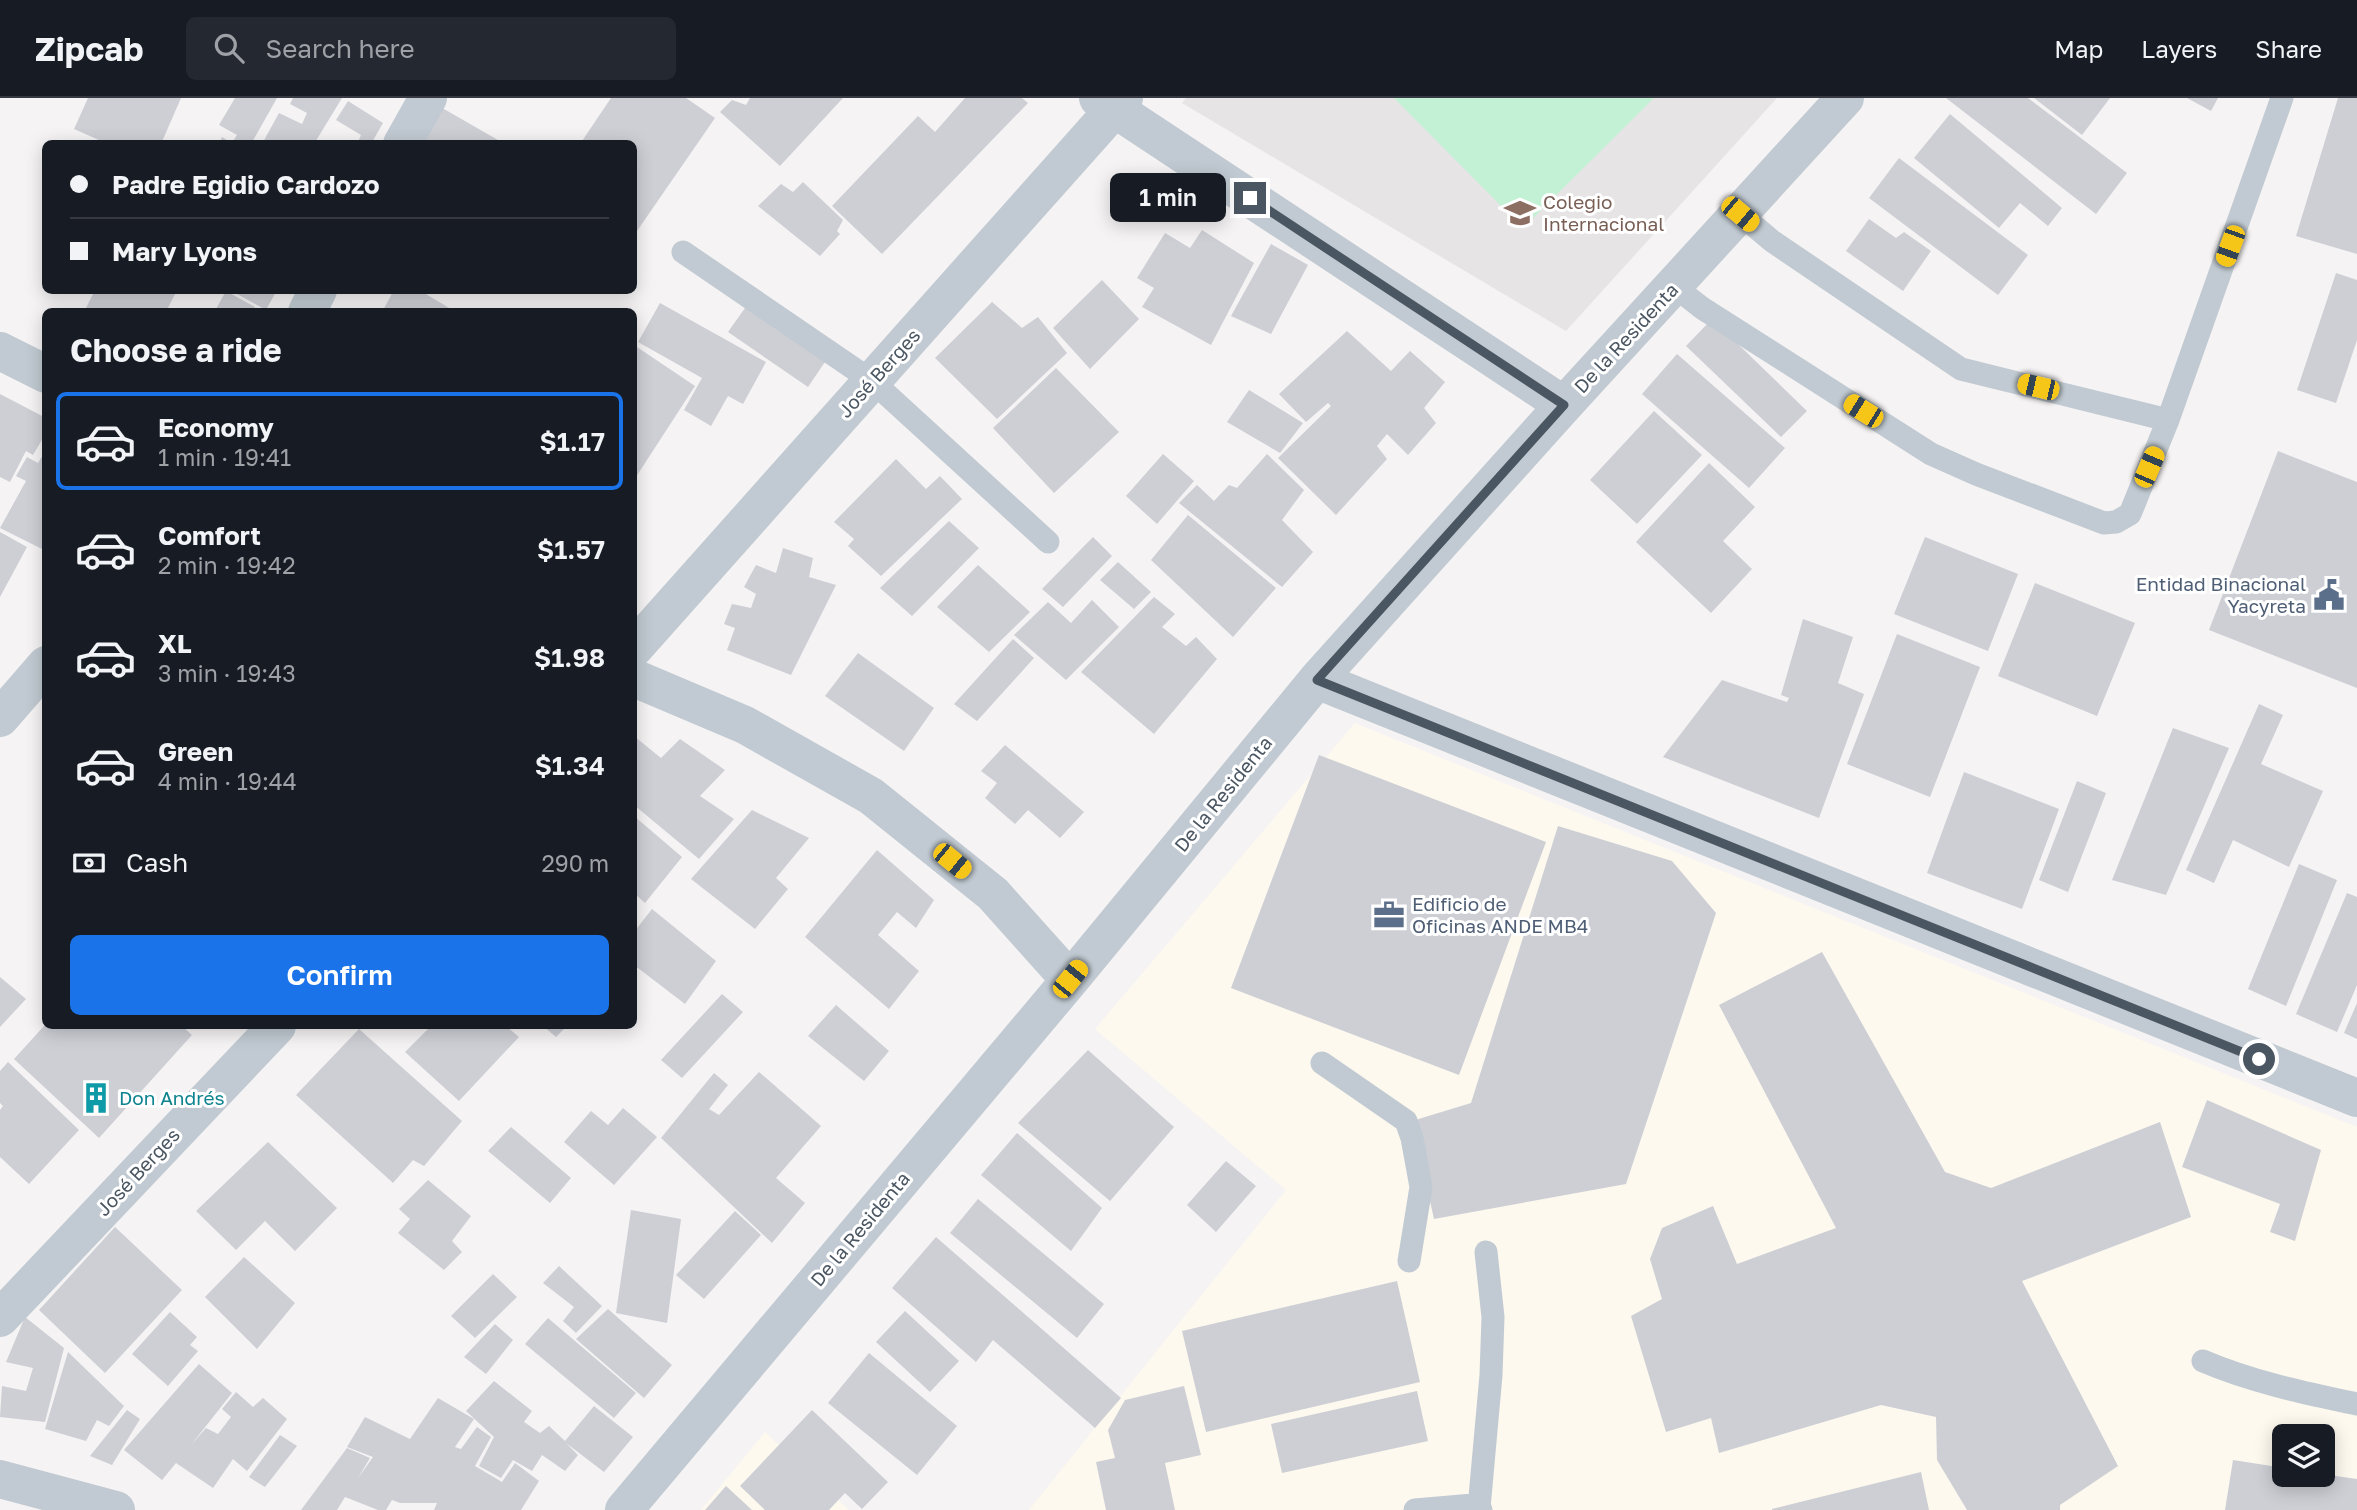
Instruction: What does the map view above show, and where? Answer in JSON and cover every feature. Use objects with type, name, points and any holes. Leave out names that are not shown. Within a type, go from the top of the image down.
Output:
[{"type":"street","points":[[404,140],[428,98]]},
{"type":"street","name":"De la Residenta","points":[[624,1510],[1317,680],[1845,98]]},
{"type":"street","points":[[1112,101],[1564,405]]},
{"type":"street","name":"José Berges","points":[[637,645],[872,382],[1112,101]]},
{"type":"street","points":[[0,351],[42,372]]},
{"type":"street","points":[[0,718],[42,670]]},
{"type":"street","points":[[637,679],[745,725],[871,796],[993,894],[1070,979]]},
{"type":"street","points":[[1317,680],[2357,1098]]},
{"type":"street","name":"José Berges","points":[[0,1318],[274,1029]]},
{"type":"street","points":[[0,1479],[116,1510]]},
{"type":"lane","points":[[1674,286],[1702,308],[1931,454],[2104,523],[2116,522],[2130,514],[2168,419],[2282,98]]},
{"type":"lane","points":[[1740,214],[1772,242],[1961,369],[2168,419]]},
{"type":"lane","points":[[682,252],[872,382],[1048,542]]},
{"type":"lane","points":[[1322,1063],[1406,1121],[1418,1161],[1421,1187],[1409,1261]]},
{"type":"lane","points":[[1415,1510],[1473,1505],[1480,1509],[1493,1317],[1486,1252]]},
{"type":"lane","points":[[2203,1361],[2227,1371],[2299,1392],[2357,1404]]},
{"type":"shaded area","name":"Colegio Internacional","points":[[1186,98],[1777,98],[1566,331],[1182,103]]},
{"type":"shaded area","points":[[1355,723],[2357,1127],[2357,1510],[1029,1510],[1286,1190],[1095,1029]]},
{"type":"shaded area","points":[[765,1432],[849,1510],[701,1510]]},
{"type":"green space","points":[[1394,98],[1654,98],[1523,228]]},
{"type":"building","points":[[88,98],[181,98],[163,140],[99,140],[74,129]]},
{"type":"building","points":[[235,98],[277,98],[253,140],[234,140],[237,135],[219,125]]},
{"type":"building","points":[[293,98],[342,98],[316,140],[264,140],[279,113],[302,124],[307,113],[290,104]]},
{"type":"building","points":[[611,98],[686,98],[715,118],[637,231],[637,140],[583,140]]},
{"type":"building","points":[[750,98],[843,98],[780,166],[720,112],[732,100],[746,105]]},
{"type":"building","points":[[965,98],[1022,98],[1028,103],[882,254],[832,206],[918,116],[935,132]]},
{"type":"building","points":[[1946,98],[2028,98],[2127,173],[2096,214]]},
{"type":"building","points":[[2034,98],[2110,98],[2082,135]]},
{"type":"building","points":[[2187,98],[2218,98],[2211,111]]},
{"type":"building","points":[[2338,98],[2357,98],[2357,254],[2296,236]]},
{"type":"building","points":[[348,101],[383,123],[373,140],[359,140],[361,135],[336,120]]},
{"type":"building","points":[[437,105],[498,140],[416,140]]},
{"type":"building","points":[[1950,114],[2062,208],[2048,226],[2020,203],[1999,228],[1914,158]]},
{"type":"building","points":[[1899,158],[2028,255],[1998,295],[1869,198]]},
{"type":"building","points":[[803,182],[843,220],[837,231],[840,234],[820,256],[758,206],[781,184],[793,192]]},
{"type":"building","points":[[1869,219],[1896,238],[1904,232],[1931,251],[1903,291],[1846,251]]},
{"type":"building","points":[[1202,230],[1254,263],[1211,345],[1142,307],[1154,288],[1137,278],[1165,233],[1190,248]]},
{"type":"building","points":[[1271,244],[1308,265],[1271,334],[1231,316]]},
{"type":"building","points":[[2336,273],[2357,280],[2357,340],[2336,403],[2297,390]]},
{"type":"building","points":[[1102,280],[1139,319],[1090,369],[1053,328]]},
{"type":"building","points":[[93,294],[175,294],[168,308],[86,308]]},
{"type":"building","points":[[224,294],[231,294],[255,307],[254,308],[217,308]]},
{"type":"building","points":[[237,294],[275,294],[267,308]]},
{"type":"building","points":[[392,294],[426,294],[449,308],[384,308]]},
{"type":"building","points":[[750,301],[829,356],[808,387],[728,332]]},
{"type":"building","points":[[992,302],[1022,328],[1038,317],[1067,353],[997,419],[935,358]]},
{"type":"building","points":[[660,303],[766,362],[743,404],[728,396],[711,426],[684,410],[702,378],[638,342]]},
{"type":"building","points":[[1712,319],[1807,411],[1781,437],[1686,346]]},
{"type":"building","points":[[1347,331],[1391,371],[1410,351],[1445,382],[1424,408],[1436,423],[1408,455],[1387,434],[1377,446],[1387,459],[1336,515],[1278,458],[1331,406],[1328,403],[1306,422],[1279,394]]},
{"type":"building","points":[[637,347],[695,386],[637,475]]},
{"type":"building","points":[[1677,354],[1785,448],[1749,488],[1642,394]]},
{"type":"building","points":[[1056,368],[1119,432],[1054,493],[993,428]]},
{"type":"building","points":[[1249,390],[1303,423],[1280,453],[1227,422]]},
{"type":"building","points":[[0,394],[42,416],[42,440],[33,455],[26,451],[10,482],[0,477]]},
{"type":"building","points":[[1654,411],[1702,455],[1637,524],[1590,480]]},
{"type":"building","points":[[2278,451],[2357,482],[2357,688],[2209,630]]},
{"type":"building","points":[[1163,454],[1194,481],[1157,524],[1126,496]]},
{"type":"building","points":[[1267,454],[1304,490],[1282,520],[1313,552],[1282,587],[1179,503],[1197,485],[1214,501],[1229,485],[1237,488]]},
{"type":"building","points":[[42,456],[42,549],[0,528],[26,481],[16,476],[27,457],[38,463]]},
{"type":"building","points":[[896,459],[926,489],[940,476],[962,499],[881,576],[848,546],[854,539],[834,522]]},
{"type":"building","points":[[1709,463],[1755,507],[1723,541],[1752,569],[1711,613],[1636,542]]},
{"type":"building","points":[[1188,515],[1276,588],[1233,637],[1151,560]]},
{"type":"building","points":[[949,521],[979,548],[912,616],[880,588]]},
{"type":"building","points":[[0,532],[27,547],[0,597]]},
{"type":"building","points":[[1093,537],[1112,556],[1063,607],[1042,589]]},
{"type":"building","points":[[1925,537],[2018,574],[1988,651],[1894,614]]},
{"type":"building","points":[[783,548],[813,558],[809,577],[836,585],[791,675],[727,650],[735,628],[724,624],[732,604],[751,608],[756,594],[744,587],[756,565],[776,573]]},
{"type":"building","points":[[1118,562],[1151,592],[1134,609],[1100,580]]},
{"type":"building","points":[[978,565],[1030,612],[989,652],[937,607]]},
{"type":"building","points":[[2035,583],[2135,623],[2097,716],[1998,676]]},
{"type":"building","points":[[1154,597],[1175,614],[1162,627],[1186,646],[1196,637],[1217,659],[1154,734],[1081,672]]},
{"type":"building","points":[[1092,600],[1119,627],[1066,680],[1014,635],[1048,602],[1071,623]]},
{"type":"building","points":[[1803,619],[1853,637],[1838,683],[1864,694],[1819,818],[1663,757],[1722,680],[1787,702],[1789,698],[1781,695]]},
{"type":"building","points":[[1897,634],[1980,667],[1930,797],[1847,764]]},
{"type":"building","points":[[1013,639],[1034,658],[977,721],[954,704]]},
{"type":"building","points":[[858,653],[934,708],[904,751],[825,696]]},
{"type":"building","points":[[2259,704],[2283,715],[2261,764],[2323,791],[2289,867],[2233,840],[2214,883],[2186,870]]},
{"type":"building","points":[[2173,728],[2229,748],[2166,895],[2112,880]]},
{"type":"building","points":[[637,738],[661,758],[680,739],[725,770],[700,796],[734,819],[699,859],[637,807]]},
{"type":"building","points":[[1005,745],[1084,812],[1060,838],[1028,810],[1015,824],[985,798],[997,783],[981,771]]},
{"type":"building","name":"Edificio de Oficinas ANDE MB4","points":[[1319,755],[1546,842],[1459,1075],[1231,988]]},
{"type":"building","points":[[1964,772],[2059,809],[2022,909],[1927,873]]},
{"type":"building","points":[[2077,781],[2106,793],[2068,892],[2039,880]]},
{"type":"building","points":[[752,810],[809,838],[776,878],[788,889],[755,929],[691,879]]},
{"type":"building","points":[[637,819],[682,857],[645,903],[637,896]]},
{"type":"building","points":[[1558,826],[1672,861],[1716,913],[1626,1184],[1434,1219],[1412,1121],[1471,1103]]},
{"type":"building","points":[[877,850],[934,900],[916,928],[897,912],[878,935],[919,971],[889,1009],[805,937]]},
{"type":"building","points":[[2299,864],[2337,880],[2286,1006],[2248,989]]},
{"type":"building","points":[[2347,893],[2357,897],[2357,985],[2337,1032],[2296,1014]]},
{"type":"building","points":[[652,909],[716,961],[685,1004],[637,967],[637,928]]},
{"type":"building","points":[[1822,952],[1945,1172],[1991,1188],[2160,1122],[2191,1217],[2022,1281],[2118,1466],[2060,1505],[2060,1510],[1967,1510],[1937,1460],[1936,1417],[1881,1405],[1719,1453],[1711,1418],[1666,1432],[1631,1316],[1662,1299],[1650,1259],[1662,1228],[1713,1206],[1737,1264],[1836,1228],[1719,1005]]},
{"type":"building","points":[[0,977],[26,999],[0,1027]]},
{"type":"building","points":[[722,994],[743,1012],[682,1078],[661,1060]]},
{"type":"building","points":[[2357,1003],[2357,1039],[2344,1033]]},
{"type":"building","points":[[836,1005],[889,1051],[864,1081],[808,1036]]},
{"type":"building","name":"Don Andrés","points":[[42,1028],[185,1029],[192,1035],[99,1138],[14,1059]]},
{"type":"building","points":[[359,1029],[462,1121],[424,1166],[413,1160],[393,1183],[296,1095]]},
{"type":"building","points":[[428,1029],[510,1029],[519,1037],[459,1101],[405,1052]]},
{"type":"building","points":[[547,1029],[564,1029],[556,1037]]},
{"type":"building","points":[[1088,1050],[1174,1127],[1110,1201],[1018,1123]]},
{"type":"building","points":[[8,1062],[79,1130],[29,1184],[0,1157],[0,1110],[3,1106],[0,1103],[0,1071]]},
{"type":"building","points":[[759,1072],[821,1126],[776,1178],[805,1203],[772,1243],[661,1138],[714,1073],[728,1085],[709,1109],[719,1115]]},
{"type":"building","points":[[2207,1100],[2321,1150],[2295,1241],[2270,1232],[2280,1204],[2182,1167]]},
{"type":"building","points":[[623,1108],[657,1137],[614,1185],[564,1142],[591,1111],[608,1125]]},
{"type":"building","points":[[511,1127],[571,1178],[550,1203],[488,1151]]},
{"type":"building","points":[[1017,1133],[1102,1208],[1071,1251],[981,1175]]},
{"type":"building","points":[[268,1142],[337,1208],[295,1251],[265,1221],[236,1250],[196,1211]]},
{"type":"building","points":[[1226,1161],[1256,1186],[1216,1232],[1187,1205]]},
{"type":"building","points":[[428,1180],[471,1216],[452,1241],[462,1252],[444,1270],[398,1233],[410,1219],[399,1209]]},
{"type":"building","points":[[978,1199],[1104,1304],[1077,1338],[950,1233]]},
{"type":"building","points":[[631,1210],[681,1219],[667,1323],[616,1313]]},
{"type":"building","points":[[735,1211],[761,1235],[704,1299],[676,1275]]},
{"type":"building","points":[[115,1227],[182,1290],[105,1373],[39,1310]]},
{"type":"building","points":[[936,1237],[1121,1398],[1095,1428],[993,1340],[976,1362],[892,1288]]},
{"type":"building","points":[[244,1257],[295,1303],[257,1349],[205,1297]]},
{"type":"building","points":[[559,1266],[602,1306],[576,1333],[563,1321],[574,1307],[543,1283]]},
{"type":"building","points":[[493,1274],[517,1297],[475,1338],[451,1316]]},
{"type":"building","points":[[1397,1281],[1420,1382],[1206,1432],[1182,1331]]},
{"type":"building","points":[[608,1309],[672,1365],[644,1398],[576,1339]]},
{"type":"building","points":[[905,1311],[959,1361],[930,1392],[876,1342]]},
{"type":"building","points":[[170,1312],[197,1337],[190,1345],[198,1351],[168,1386],[132,1354]]},
{"type":"building","points":[[25,1317],[64,1348],[45,1422],[0,1417],[2,1386],[26,1391],[33,1368],[6,1362]]},
{"type":"building","points":[[548,1318],[636,1393],[614,1418],[525,1344]]},
{"type":"building","points":[[495,1324],[513,1340],[486,1374],[464,1357]]},
{"type":"building","points":[[68,1352],[124,1406],[109,1426],[97,1420],[86,1441],[45,1429]]},
{"type":"building","points":[[869,1353],[957,1426],[917,1475],[828,1403]]},
{"type":"building","points":[[199,1364],[232,1393],[191,1445],[206,1428],[218,1434],[231,1417],[222,1409],[236,1392],[253,1407],[263,1398],[287,1419],[247,1471],[233,1459],[213,1488],[176,1463],[162,1480],[124,1450]]},
{"type":"building","points":[[494,1381],[532,1411],[524,1422],[540,1433],[549,1426],[565,1441],[594,1406],[633,1437],[604,1472],[566,1443],[578,1455],[565,1471],[542,1455],[532,1471],[513,1460],[501,1478],[479,1466],[494,1437],[466,1411]]},
{"type":"building","points":[[1184,1386],[1201,1455],[1165,1463],[1175,1510],[1106,1510],[1096,1462],[1115,1458],[1108,1430],[1125,1400]]},
{"type":"building","points":[[1417,1391],[1428,1441],[1282,1473],[1271,1424]]},
{"type":"building","points":[[438,1398],[474,1419],[455,1447],[461,1449],[477,1427],[491,1437],[475,1466],[502,1482],[515,1463],[539,1481],[521,1510],[434,1510],[437,1503],[400,1503],[392,1500],[386,1510],[378,1510],[345,1497],[337,1510],[301,1510],[347,1448],[370,1458],[358,1478],[373,1457],[347,1447],[365,1417],[410,1439]]},
{"type":"building","points":[[127,1410],[140,1419],[112,1465],[90,1456]]},
{"type":"building","points":[[812,1410],[888,1482],[862,1509],[845,1493],[829,1510],[765,1510],[740,1486]]},
{"type":"building","points":[[280,1435],[297,1446],[265,1487],[249,1477]]},
{"type":"building","points":[[2233,1460],[2272,1466],[2272,1487],[2335,1487],[2335,1476],[2357,1479],[2357,1510],[2225,1510]]},
{"type":"building","points":[[1921,1472],[1929,1510],[1772,1510],[1772,1509]]},
{"type":"building","points":[[726,1486],[752,1510],[705,1510]]},
{"type":"place","name":"Colegio Internacional","points":[[1520,213]]},
{"type":"place","name":"Entidad Binacional Yacyreta","points":[[2329,595]]},
{"type":"place","name":"Edificio de Oficinas ANDE MB4","points":[[1389,915]]},
{"type":"place","name":"Don Andrés","points":[[96,1098]]},
{"type":"route","points":[[1250,198],[1564,405],[1317,680],[2259,1059]]}]
